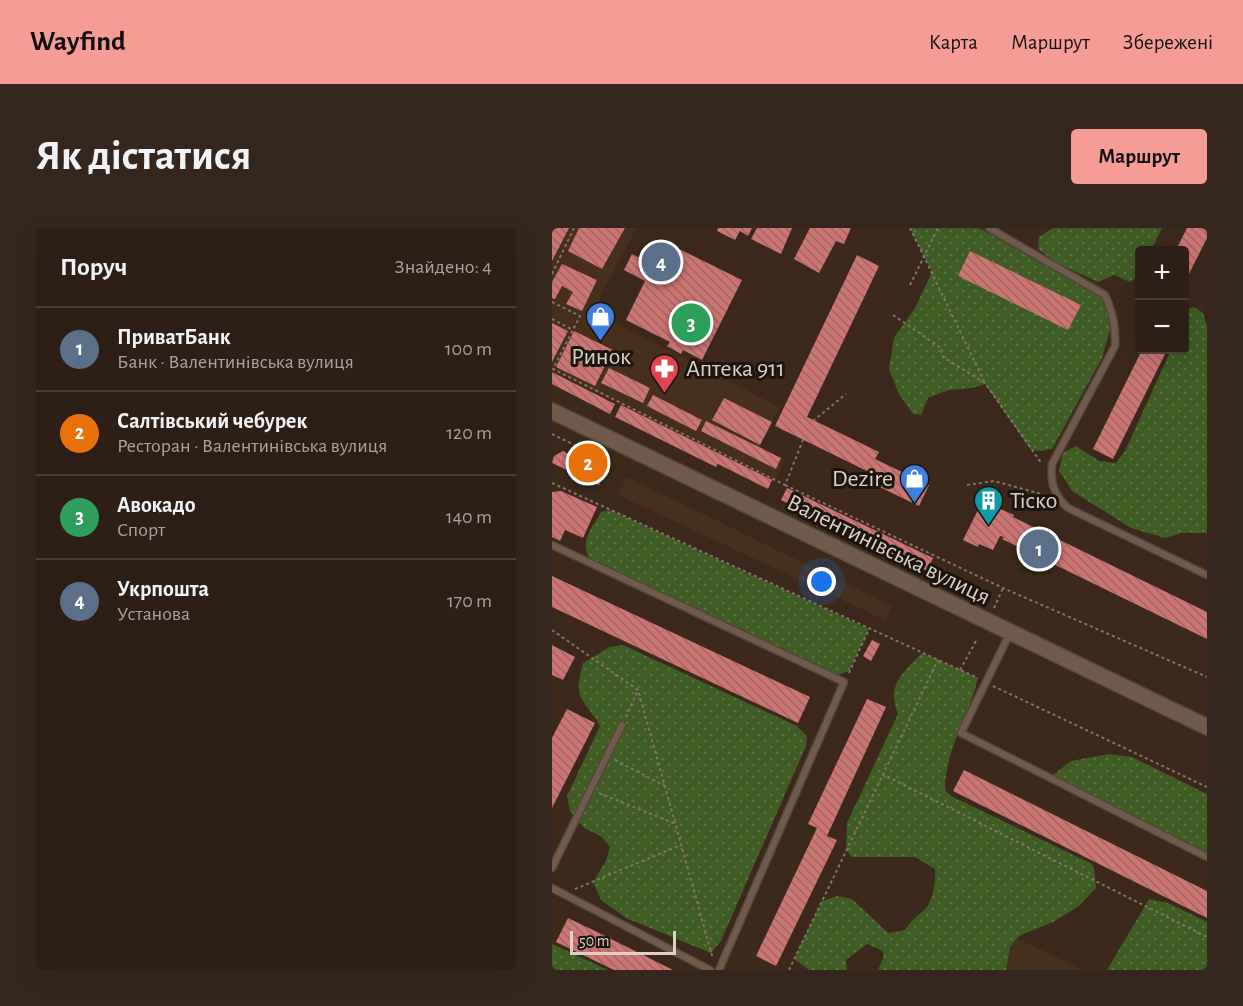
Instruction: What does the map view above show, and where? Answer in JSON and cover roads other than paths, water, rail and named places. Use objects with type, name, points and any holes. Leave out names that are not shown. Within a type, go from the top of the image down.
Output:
[{"type":"street","name":"Валентинівська вулиця","points":[[552,411],[1207,727]]},
{"type":"lane","points":[[989,228],[1105,295],[1113,311],[1116,329],[1115,346],[1052,464],[1053,488],[1059,499],[1068,508],[1207,575]]},
{"type":"lane","points":[[552,545],[844,682],[719,970]]},
{"type":"lane","points":[[1011,632],[961,733],[1207,857]]},
{"type":"lane","points":[[552,868],[622,725]]},
{"type":"lane","points":[[552,888],[710,970]]},
{"type":"place","name":"Укрпошта","points":[[661,262]]},
{"type":"place","name":"Авокадо","points":[[691,323]]},
{"type":"place","name":"Ринок","points":[[601,342]]},
{"type":"place","name":"Аптека 911","points":[[665,394]]},
{"type":"place","name":"Салтівський чебурек","points":[[588,463]]},
{"type":"place","name":"Dezire","points":[[914,504]]},
{"type":"place","name":"Тіско","points":[[989,526]]},
{"type":"place","name":"ПриватБанк","points":[[1039,549]]}]
